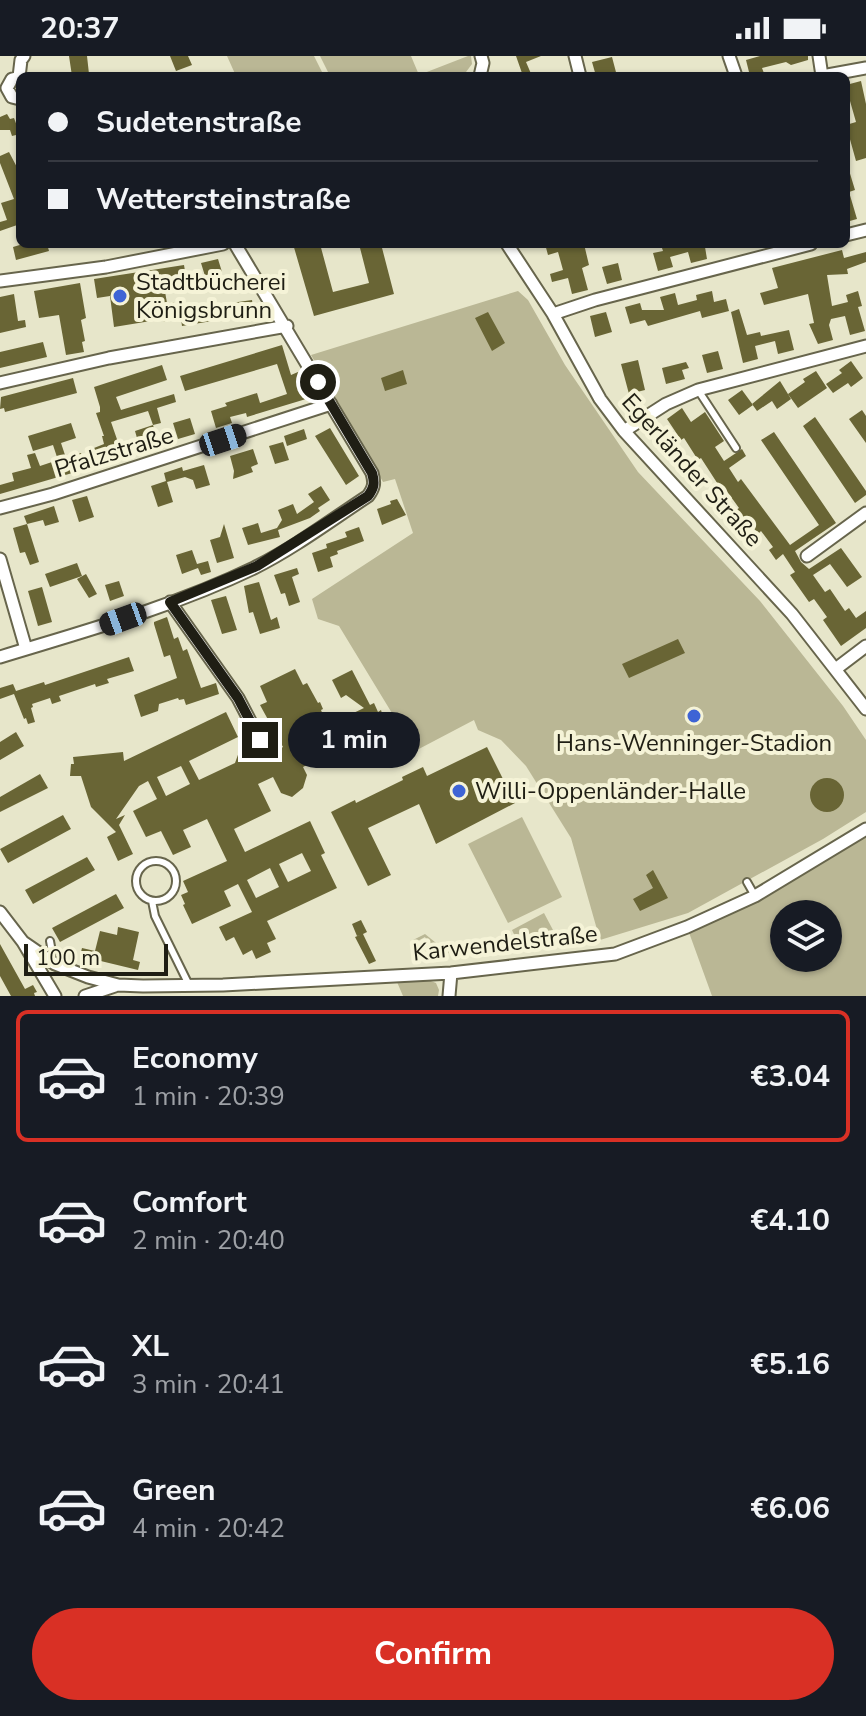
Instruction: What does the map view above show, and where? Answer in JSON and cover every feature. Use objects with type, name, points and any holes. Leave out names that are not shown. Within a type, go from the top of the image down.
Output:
[{"type":"street","points":[[844,72],[866,68]]},
{"type":"street","points":[[3,281],[106,267],[203,248]]},
{"type":"street","points":[[0,657],[91,630],[257,566],[368,496],[375,481],[287,326],[238,248]]},
{"type":"street","name":"Egerländer Straße","points":[[510,248],[553,314],[600,399],[624,431],[792,614],[866,709]]},
{"type":"street","points":[[553,314],[595,300],[796,248]]},
{"type":"street","points":[[0,383],[136,352],[287,326]]},
{"type":"street","points":[[624,431],[666,404],[698,390],[866,346]]},
{"type":"street","name":"Pfalzstraße","points":[[0,508],[68,490],[331,404]]},
{"type":"street","points":[[807,556],[866,513]]},
{"type":"street","points":[[0,559],[26,649]]},
{"type":"street","points":[[170,602],[238,698],[260,740]]},
{"type":"street","points":[[837,668],[866,646]]},
{"type":"street","name":"Karwendelstraße","points":[[23,942],[47,960],[88,977],[118,985],[190,987],[451,973],[615,954],[687,927],[755,896],[828,849],[866,829]]},
{"type":"street","points":[[2,909],[55,996]]},
{"type":"street","points":[[449,996],[451,973]]},
{"type":"street","name":"Karwendelstraße","points":[[85,996],[118,985]]},
{"type":"lane","points":[[698,390],[736,448]]},
{"type":"lane","points":[[152,901],[170,895],[176,884],[174,871],[162,861],[145,864],[136,881],[141,894],[152,901],[155,916],[190,987]]},
{"type":"lane","points":[[747,882],[755,896]]},
{"type":"lane","points":[[47,960],[52,952],[50,941]]},
{"type":"shaded area","points":[[227,56],[314,56],[322,72],[234,72]]},
{"type":"shaded area","points":[[320,56],[411,56],[418,72],[328,72]]},
{"type":"shaded area","points":[[468,56],[471,56],[472,64],[466,72],[427,72]]},
{"type":"shaded area","points":[[518,291],[528,300],[565,365],[638,472],[760,601],[866,740],[866,812],[688,913],[600,940],[571,838],[526,766],[501,740],[478,730],[474,720],[415,751],[339,626],[318,619],[312,599],[413,533],[395,479],[383,482],[311,355]]},
{"type":"shaded area","points":[[522,817],[562,897],[508,923],[468,844]]},
{"type":"shaded area","points":[[866,829],[866,996],[712,996],[687,927],[755,896]]},
{"type":"shaded area","points":[[544,913],[553,930],[520,947],[512,930]]},
{"type":"shaded area","points":[[425,934],[441,947],[483,946],[487,950],[482,954],[440,953],[428,948],[430,946],[425,937],[416,942],[420,951],[416,953],[413,940]]},
{"type":"shaded area","points":[[428,980],[436,983],[438,996],[403,996],[397,982]]},
{"type":"building","points":[[69,56],[87,56],[89,72],[71,72]]},
{"type":"building","points":[[170,56],[188,56],[192,65],[176,71]]},
{"type":"building","points":[[516,56],[541,56],[526,62],[530,72],[522,72]]},
{"type":"building","points":[[760,56],[808,56],[808,60],[791,65],[786,62],[762,68],[764,72],[749,72],[746,60]]},
{"type":"building","points":[[612,57],[616,72],[595,72],[592,62]]},
{"type":"building","points":[[861,81],[866,104],[866,158],[856,161],[850,139],[850,124],[856,122],[850,101],[850,84]]},
{"type":"building","points":[[7,114],[10,119],[14,118],[16,135],[12,136],[10,130],[0,130],[0,117]]},
{"type":"building","points":[[9,152],[16,165],[16,225],[0,231],[0,222],[7,220],[1,203],[14,199],[0,156]]},
{"type":"building","points":[[850,174],[855,190],[850,192]]},
{"type":"building","points":[[850,195],[857,219],[850,221]]},
{"type":"building","points":[[13,247],[48,248],[49,251],[16,260]]},
{"type":"building","points":[[294,248],[321,248],[333,292],[369,283],[360,248],[382,248],[394,294],[314,316]]},
{"type":"building","points":[[546,248],[585,248],[589,265],[582,268],[588,290],[572,294],[568,278],[552,282],[550,274],[563,270],[558,252],[548,255]]},
{"type":"building","points":[[662,248],[705,248],[707,259],[691,263],[688,252],[670,257],[673,267],[658,271],[653,253],[663,251]]},
{"type":"building","points":[[842,250],[844,258],[866,252],[866,262],[847,269],[848,274],[827,275],[832,306],[848,302],[846,295],[858,291],[862,306],[858,307],[865,331],[850,335],[845,316],[831,319],[829,325],[833,340],[818,344],[809,324],[814,323],[808,294],[764,305],[760,293],[778,288],[772,268]]},
{"type":"building","points":[[218,259],[222,272],[205,276],[201,263]]},
{"type":"building","points":[[618,263],[622,280],[607,284],[602,267]]},
{"type":"building","points":[[184,265],[187,283],[164,286],[167,303],[174,302],[176,311],[252,300],[254,314],[182,326],[181,319],[164,322],[163,319],[114,327],[110,296],[97,298],[94,279]]},
{"type":"building","points":[[80,283],[86,318],[81,320],[84,352],[66,355],[59,315],[39,318],[34,291]]},
{"type":"building","points":[[712,291],[714,302],[726,299],[729,311],[702,318],[700,311],[648,326],[645,320],[630,324],[625,307],[640,303],[642,310],[664,310],[660,297],[675,293],[678,305],[697,300],[696,295]]},
{"type":"building","points":[[14,294],[18,321],[25,320],[26,327],[0,333],[0,297]]},
{"type":"building","points":[[739,309],[747,335],[760,332],[761,336],[789,330],[794,350],[778,354],[775,341],[755,346],[758,359],[743,363],[731,312]]},
{"type":"building","points":[[488,312],[505,343],[492,351],[475,318]]},
{"type":"building","points":[[606,312],[612,332],[595,337],[590,316]]},
{"type":"building","points":[[43,342],[47,357],[0,368],[0,352]]},
{"type":"building","points":[[282,345],[291,375],[298,372],[306,399],[247,417],[246,413],[230,417],[232,423],[216,428],[211,411],[227,406],[225,403],[257,393],[260,403],[287,394],[277,364],[185,391],[180,376]]},
{"type":"building","points":[[718,351],[723,369],[707,373],[702,355]]},
{"type":"building","points":[[638,360],[645,390],[629,394],[621,364]]},
{"type":"building","points":[[851,361],[863,378],[851,387],[848,383],[833,393],[826,384],[842,373],[839,370]]},
{"type":"building","points":[[686,362],[689,368],[682,370],[685,379],[666,384],[662,368]]},
{"type":"building","points":[[162,365],[167,380],[116,397],[121,410],[174,394],[176,402],[157,408],[161,423],[153,425],[148,411],[111,422],[120,448],[113,450],[117,460],[100,465],[94,448],[104,444],[104,436],[96,413],[100,412],[100,407],[94,387]]},
{"type":"building","points":[[403,370],[407,384],[385,391],[381,378]]},
{"type":"building","points":[[816,371],[827,388],[798,408],[788,394]]},
{"type":"building","points":[[73,378],[77,393],[5,412],[4,408],[0,409],[1,397]]},
{"type":"building","points":[[780,381],[791,399],[777,409],[772,401],[757,411],[752,404]]},
{"type":"building","points":[[742,390],[753,405],[739,415],[728,400]]},
{"type":"building","points":[[682,408],[691,422],[705,412],[724,441],[715,447],[724,461],[742,449],[746,456],[729,468],[738,482],[741,479],[790,545],[819,525],[761,440],[774,432],[836,523],[795,551],[809,569],[841,548],[862,577],[847,587],[830,564],[813,575],[825,592],[830,589],[845,611],[849,608],[856,618],[866,611],[866,628],[841,646],[823,620],[827,617],[814,599],[809,602],[790,575],[795,572],[783,554],[776,560],[769,550],[773,547],[761,531],[758,534],[746,517],[733,526],[726,517],[739,508],[667,419]]},
{"type":"building","points":[[862,410],[866,416],[866,443],[849,419]]},
{"type":"building","points":[[815,417],[866,491],[866,495],[855,503],[803,426]]},
{"type":"building","points":[[190,418],[195,434],[178,439],[173,423]]},
{"type":"building","points":[[71,423],[76,438],[61,443],[66,458],[81,453],[86,469],[0,494],[0,485],[14,481],[12,473],[31,468],[27,455],[35,453],[40,466],[58,460],[53,445],[33,451],[28,436]]},
{"type":"building","points":[[153,425],[159,446],[141,452],[135,431]]},
{"type":"building","points":[[330,428],[359,476],[346,485],[315,436]]},
{"type":"building","points":[[304,429],[307,439],[287,446],[284,436]]},
{"type":"building","points":[[283,442],[289,460],[275,464],[269,446]]},
{"type":"building","points":[[253,449],[258,464],[251,467],[253,472],[233,479],[230,456]]},
{"type":"building","points":[[204,465],[210,485],[196,489],[193,480],[185,477],[167,482],[173,502],[158,507],[151,486],[166,481],[164,473]]},
{"type":"building","points":[[321,486],[330,500],[318,508],[320,511],[278,530],[280,537],[248,545],[242,528],[258,523],[261,533],[277,528],[282,520],[278,510],[293,504],[297,514],[314,502],[308,494]]},
{"type":"building","points":[[87,496],[94,517],[79,522],[72,500]]},
{"type":"building","points":[[397,499],[406,515],[382,525],[377,509]]},
{"type":"building","points":[[54,506],[59,522],[45,526],[43,520],[27,524],[24,516]]},
{"type":"building","points":[[27,524],[39,562],[30,565],[25,552],[20,553],[13,528]]},
{"type":"building","points":[[224,524],[234,558],[217,563],[210,540],[220,537]]},
{"type":"building","points":[[359,527],[364,541],[337,551],[338,554],[330,557],[333,567],[318,572],[312,553],[347,537],[345,532]]},
{"type":"building","points":[[192,550],[197,564],[208,561],[211,572],[201,575],[198,568],[182,574],[176,555]]},
{"type":"building","points":[[77,563],[82,576],[50,587],[45,574]]},
{"type":"building","points":[[297,568],[299,574],[292,577],[300,602],[289,606],[274,575]]},
{"type":"building","points":[[86,574],[97,594],[89,598],[77,579]]},
{"type":"building","points":[[119,581],[124,596],[110,601],[105,585]]},
{"type":"building","points":[[259,582],[271,620],[277,617],[280,628],[260,634],[253,612],[249,613],[244,586]]},
{"type":"building","points":[[42,587],[52,622],[38,626],[28,591]]},
{"type":"building","points":[[226,596],[237,630],[222,634],[211,600]]},
{"type":"building","points":[[167,617],[174,639],[178,637],[183,651],[187,649],[201,688],[216,683],[219,694],[186,705],[184,699],[178,698],[159,704],[158,711],[141,717],[134,695],[177,678],[170,655],[164,657],[154,624]]},
{"type":"building","points":[[678,639],[685,653],[629,678],[622,664]]},
{"type":"building","points":[[129,657],[134,671],[107,679],[109,683],[96,687],[95,684],[59,696],[61,701],[52,704],[50,698],[32,704],[35,722],[28,724],[24,719],[14,694],[0,699],[0,688],[13,684],[16,691],[44,682],[45,685]]},
{"type":"building","points":[[295,669],[303,685],[307,683],[320,702],[323,715],[315,719],[329,747],[354,735],[345,717],[364,708],[346,695],[341,698],[332,680],[352,670],[370,705],[374,703],[378,712],[381,710],[387,730],[334,756],[332,752],[303,767],[307,775],[303,788],[292,797],[281,793],[273,777],[258,784],[271,811],[234,829],[245,852],[310,821],[325,853],[321,855],[337,888],[267,921],[276,939],[267,943],[271,952],[256,959],[252,950],[243,955],[234,937],[226,941],[219,927],[252,912],[238,884],[224,891],[231,906],[192,924],[183,905],[181,895],[188,892],[183,881],[227,861],[207,819],[183,830],[191,847],[173,855],[161,831],[146,837],[133,811],[157,799],[148,781],[139,786],[116,819],[125,815],[119,825],[133,854],[118,861],[107,837],[116,832],[91,807],[81,776],[70,776],[73,757],[123,752],[124,761],[226,712],[238,737],[189,761],[199,780],[235,763],[239,752],[261,759],[283,747],[260,705],[267,702],[260,686]],"holes":[[[181,766],[190,784],[166,796],[157,777]],[[302,853],[311,871],[288,882],[279,864]],[[270,868],[279,887],[256,898],[247,880]]]},
{"type":"building","points":[[16,732],[24,746],[0,760],[0,742]]},
{"type":"building","name":"Willi-Oppenländer-Halle","points":[[487,747],[515,803],[436,844],[419,804],[368,828],[391,875],[368,886],[331,812],[355,800],[356,803],[423,767],[427,776]]},
{"type":"building","points":[[40,774],[48,788],[0,812],[0,797]]},
{"type":"building","points":[[827,778],[839,783],[844,795],[839,807],[827,812],[815,807],[810,795],[815,783]]},
{"type":"building","points":[[63,815],[71,829],[8,863],[0,849]]},
{"type":"building","points":[[87,857],[95,870],[33,904],[25,890]]},
{"type":"building","points":[[653,870],[668,898],[640,911],[633,899],[653,888],[646,875]]},
{"type":"building","points":[[116,894],[124,908],[60,942],[52,928]]},
{"type":"building","points":[[361,920],[367,932],[363,934],[376,961],[369,964],[355,937],[360,935],[357,936],[352,924]]},
{"type":"building","points":[[118,927],[139,932],[133,960],[140,962],[138,970],[80,956],[82,948],[95,951],[100,931],[117,935]]},
{"type":"building","points":[[0,944],[25,989],[33,985],[37,992],[35,996],[11,996],[0,976]]},
{"type":"place","name":"Stadtbücherei Königsbrunn","points":[[120,296]]},
{"type":"place","name":"Hans-Wenninger-Stadion","points":[[694,716]]},
{"type":"place","name":"Willi-Oppenländer-Halle","points":[[459,791]]},
{"type":"route","points":[[260,740],[238,698],[170,602],[257,566],[313,533],[373,490],[375,481],[372,473],[318,382]]}]
